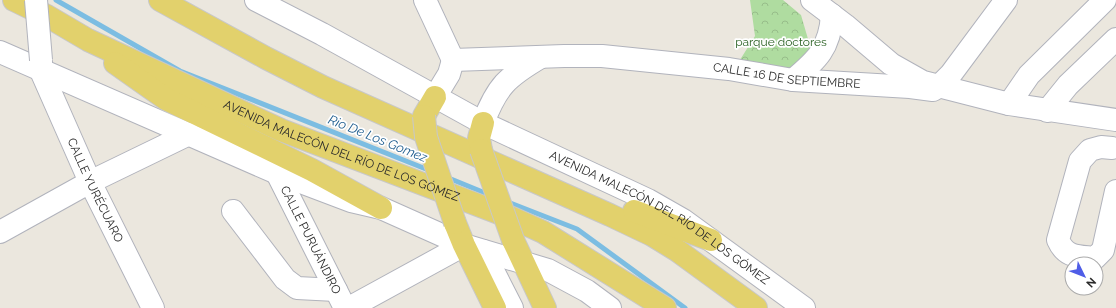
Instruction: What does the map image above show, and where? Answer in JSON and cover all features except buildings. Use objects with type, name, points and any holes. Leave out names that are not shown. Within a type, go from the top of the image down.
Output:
[{"type":"main road","name":"AVENIDA MALECÓN DEL RÍO DE LOS GÓMEZ","points":[[14,0],[47,16],[88,40],[281,130],[512,218],[543,232],[665,308]]},
{"type":"main road","name":"AVENIDA MALECÓN DEL RÍO DE LOS GÓMEZ","points":[[160,0],[266,58],[316,83],[486,156],[652,235],[702,267],[756,308]]},
{"type":"main road","points":[[88,40],[140,82],[166,99],[202,119],[312,170],[381,208]]},
{"type":"main road","points":[[435,97],[424,116],[426,138],[455,223],[473,248],[495,308]]},
{"type":"main road","points":[[483,123],[479,138],[517,254],[545,308]]},
{"type":"main road","points":[[486,156],[517,164],[548,175],[673,227],[711,240]]},
{"type":"street","name":"CALLE YURÉCUARO","points":[[36,0],[41,66],[90,182],[153,308]]},
{"type":"street","name":"AVENIDA MALECÓN DEL RÍO DE LOS GÓMEZ","points":[[256,0],[329,38],[483,123],[648,200],[683,220],[804,308]]},
{"type":"street","points":[[425,0],[453,60],[449,74],[435,97]]},
{"type":"street","points":[[812,0],[891,64],[912,77],[938,87],[950,74],[1006,0]]},
{"type":"street","points":[[1009,104],[1029,75],[1105,0]]},
{"type":"street","points":[[793,80],[814,63],[823,51],[829,37],[832,15]]},
{"type":"street","points":[[1047,110],[1068,85],[1116,39]]},
{"type":"street","points":[[0,52],[41,66],[277,173],[351,201],[381,208],[473,248],[517,254],[567,279],[610,308]]},
{"type":"street","name":"CALLE 16 DE SEPTIEMBRE","points":[[453,60],[602,56],[729,69],[793,80],[910,87],[930,90],[938,87],[1009,104],[1116,120]]},
{"type":"street","points":[[483,123],[499,88],[513,74],[541,57]]},
{"type":"street","points":[[0,232],[90,182],[189,134]]},
{"type":"street","points":[[1115,146],[1101,147],[1090,150],[1080,160],[1058,240],[1062,249],[1071,255],[1095,258],[1103,250],[1116,191]]},
{"type":"street","name":"CALLE PURUÁNDIRO","points":[[277,173],[340,299]]},
{"type":"street","points":[[233,211],[285,279],[297,288],[340,299]]},
{"type":"street","points":[[349,308],[473,248]]},
{"type":"street","points":[[473,248],[512,308]]},
{"type":"street","points":[[517,254],[537,308]]},
{"type":"green space","name":"parque doctores","points":[[750,0],[783,0],[801,15],[810,52],[792,69],[738,63],[755,36]]},
{"type":"waterway","name":"Rio De Los Gomez","points":[[56,0],[180,71],[431,171]]},
{"type":"waterway","name":"Rio De Los Gomez","points":[[446,177],[490,195]]},
{"type":"waterway","name":"Rio De Los Gomez","points":[[505,201],[577,229],[685,308]]}]
